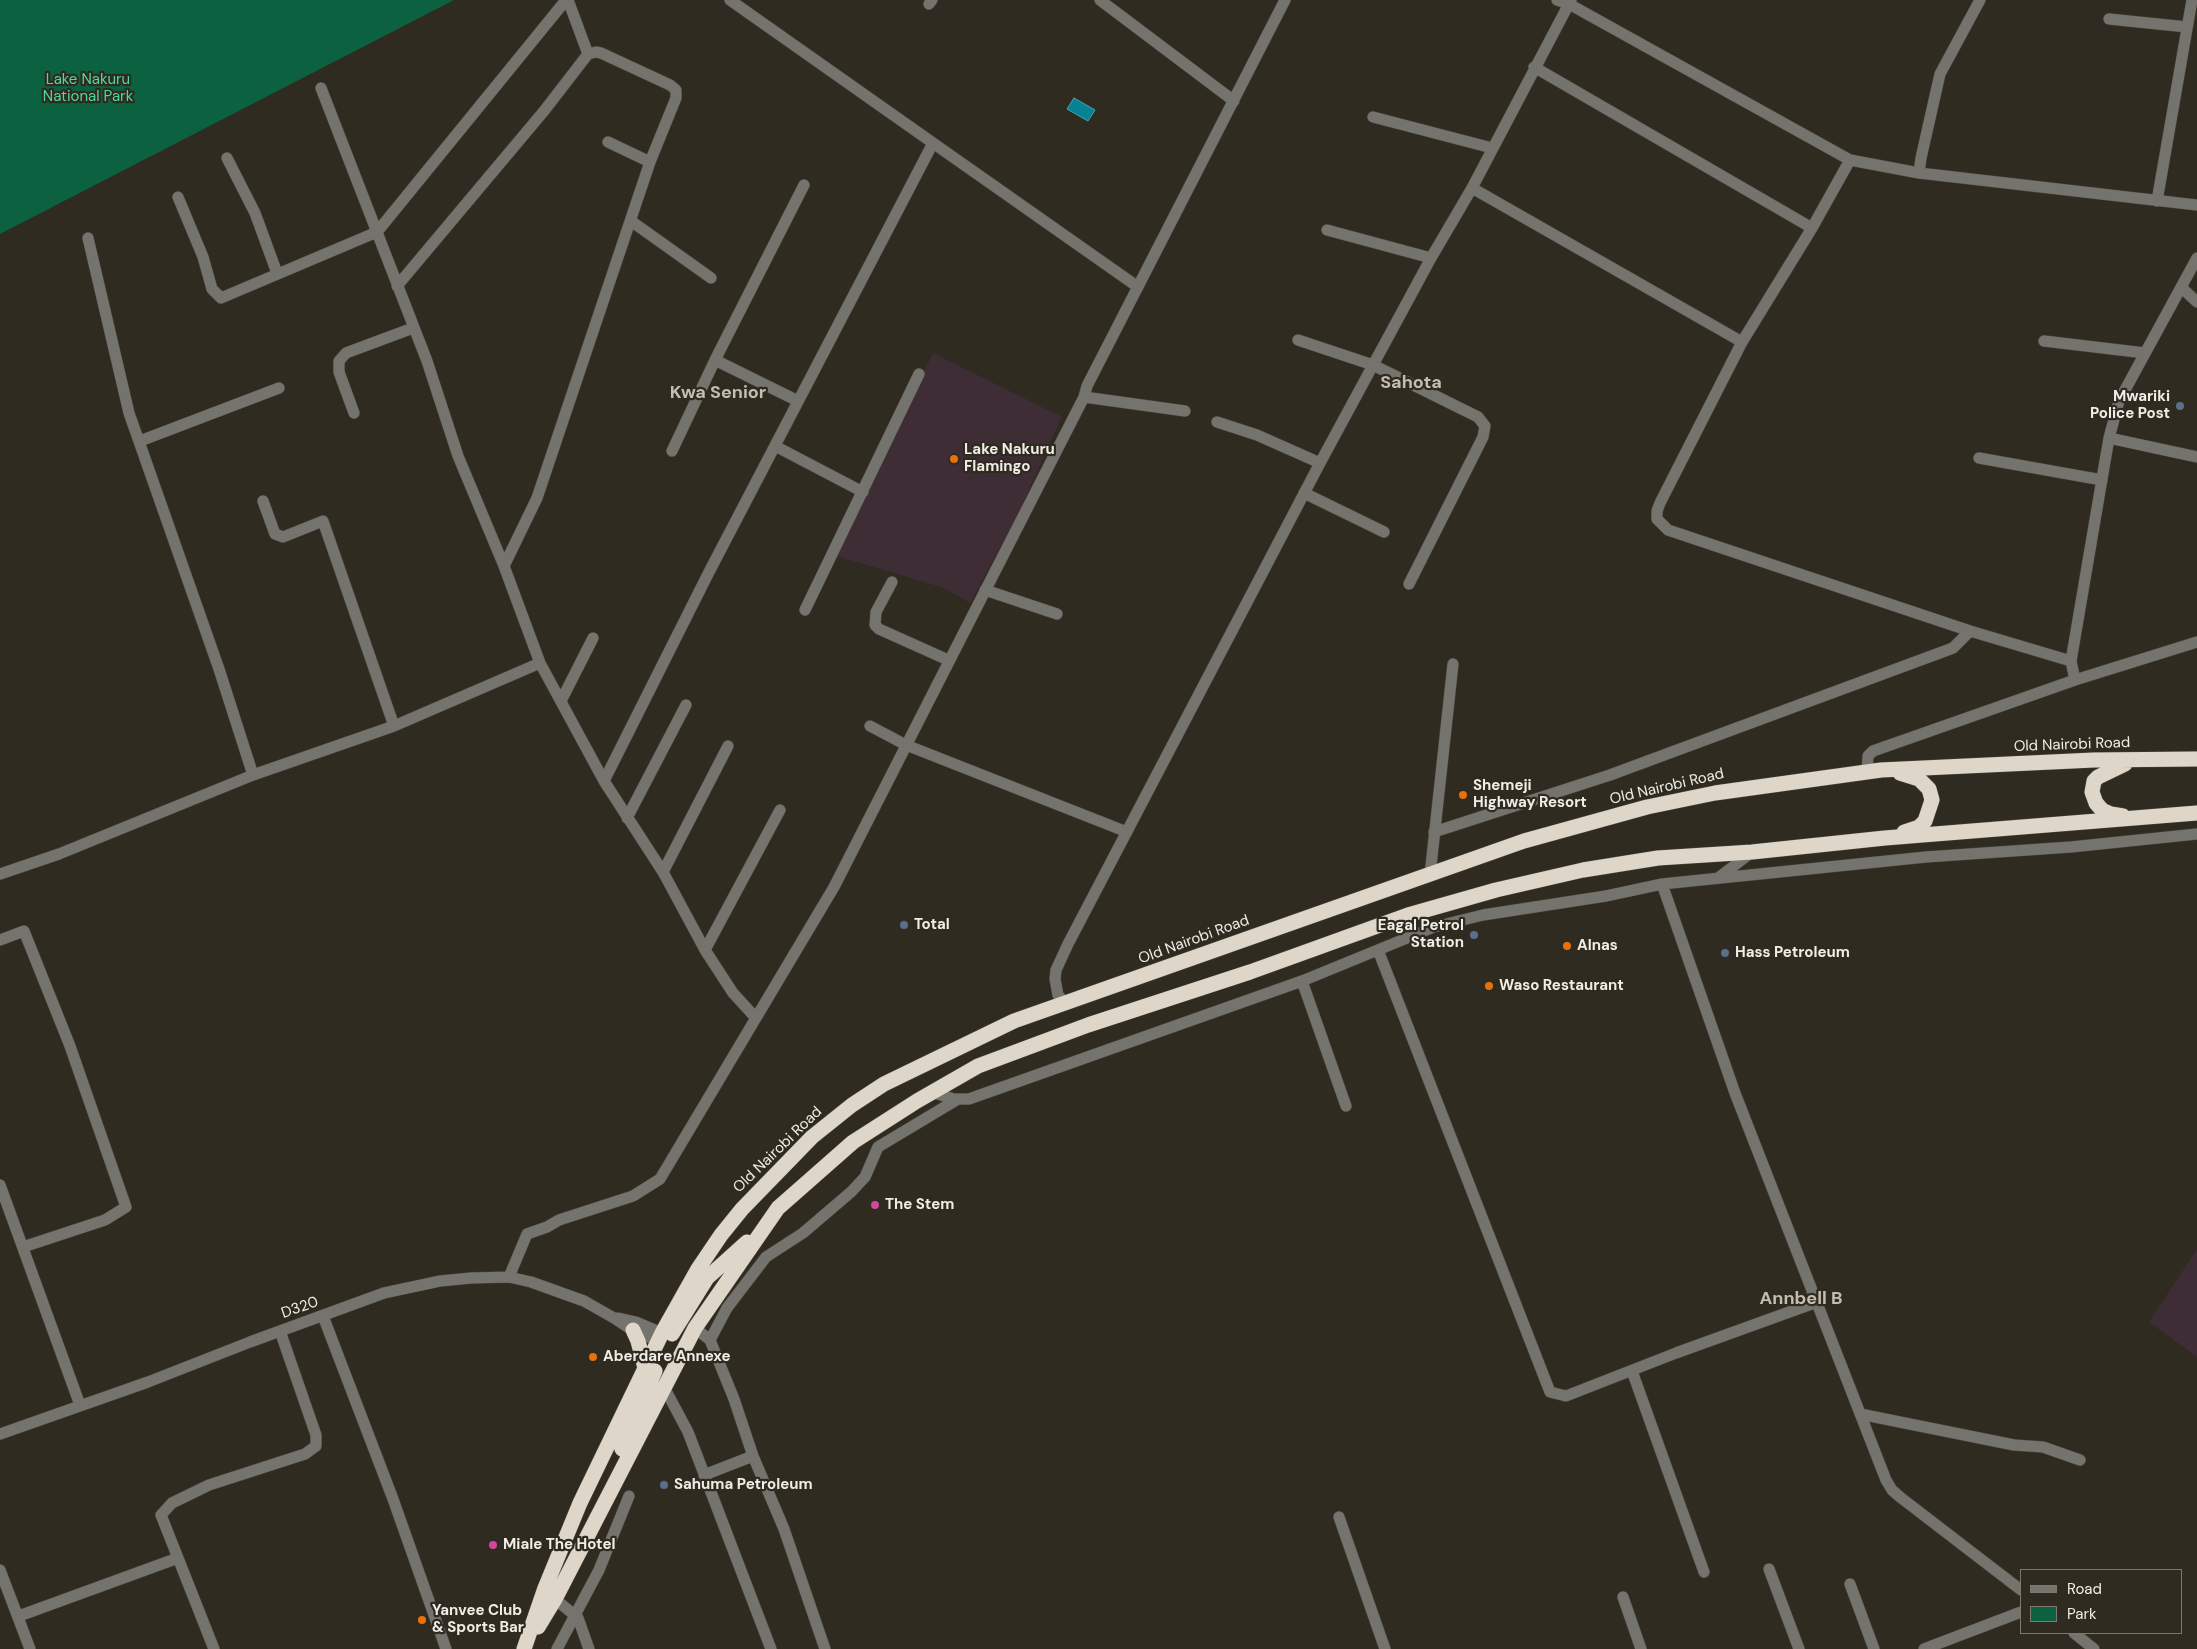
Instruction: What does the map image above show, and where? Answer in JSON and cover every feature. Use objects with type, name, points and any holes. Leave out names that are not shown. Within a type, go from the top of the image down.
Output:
[{"type":"highway","name":"Old Nairobi Road","points":[[525,1649],[546,1588],[580,1503],[645,1368],[721,1235],[812,1137],[852,1104],[884,1084],[1014,1021],[1524,842],[1647,807],[1715,793],[1874,771],[2094,760],[2197,760]]},
{"type":"highway","points":[[2134,761],[2112,769],[2098,777],[2094,781],[2092,792],[2096,803],[2102,810],[2111,814],[2142,818]]},
{"type":"highway","points":[[1874,771],[1919,779],[1929,789],[1932,800],[1925,821],[1919,827],[1885,838]]},
{"type":"highway","name":"Old Nairobi Road","points":[[525,1649],[555,1599],[695,1328],[778,1208],[853,1142],[931,1092],[978,1066],[1088,1025],[1250,972],[1417,913],[1496,890],[1583,870],[1658,858],[1752,852],[1885,838],[2197,813]]},
{"type":"highway","points":[[764,1187],[761,1196],[764,1204],[770,1208],[778,1208]]},
{"type":"highway","points":[[598,1515],[618,1458],[662,1356],[662,1338],[708,1278],[742,1246],[760,1233]]},
{"type":"highway","points":[[633,1330],[645,1368]]},
{"type":"street","points":[[178,197],[203,258],[212,289],[221,298],[377,232],[567,0],[588,54]]},
{"type":"street","points":[[730,0],[1138,286]]},
{"type":"street","points":[[1100,0],[1234,101]]},
{"type":"street","points":[[509,1278],[527,1234],[559,1220],[633,1196],[660,1179],[834,887],[948,660],[1084,397],[1087,386],[1285,0]]},
{"type":"street","points":[[1557,0],[1570,2],[1850,160],[1919,173],[2197,205]]},
{"type":"street","points":[[1919,173],[1940,74],[1980,0]]},
{"type":"street","points":[[2157,200],[2187,27],[2193,14],[2192,0]]},
{"type":"street","points":[[1065,1003],[1058,995],[1055,979],[1056,970],[1304,493],[1431,258],[1472,188],[1534,67],[1570,2]]},
{"type":"street","points":[[2109,19],[2187,27]]},
{"type":"street","points":[[397,286],[544,111],[588,54],[596,52],[601,54],[670,84],[676,90],[673,105],[650,162],[537,498],[504,566]]},
{"type":"street","points":[[1534,67],[1812,228]]},
{"type":"street","points":[[321,88],[426,361],[458,456],[504,566],[540,663],[562,700],[604,781],[663,872],[705,950],[733,993],[755,1018]]},
{"type":"street","points":[[1373,117],[1492,148]]},
{"type":"street","points":[[608,142],[650,162]]},
{"type":"street","points":[[604,781],[775,446],[934,143]]},
{"type":"street","points":[[227,158],[255,213],[277,273]]},
{"type":"street","points":[[1850,160],[1812,228],[1742,342],[1660,503],[1657,519],[1668,530],[1970,631],[2071,662]]},
{"type":"street","points":[[672,451],[714,360],[804,185]]},
{"type":"street","points":[[1472,188],[1742,342]]},
{"type":"street","points":[[630,221],[711,278]]},
{"type":"street","points":[[1327,230],[1431,258]]},
{"type":"street","points":[[88,238],[129,413],[219,669],[253,774]]},
{"type":"street","points":[[2075,680],[2071,662],[2109,438],[2118,401],[2197,258]]},
{"type":"street","points":[[2181,287],[2197,302]]},
{"type":"street","points":[[354,413],[339,372],[339,360],[346,353],[413,328]]},
{"type":"street","points":[[1298,340],[1373,365],[1478,417],[1485,426],[1483,437],[1409,584]]},
{"type":"street","points":[[2044,341],[2145,353]]},
{"type":"street","points":[[714,360],[798,402]]},
{"type":"street","points":[[805,610],[920,374]]},
{"type":"street","points":[[140,441],[279,388]]},
{"type":"street","points":[[1084,397],[1184,411]]},
{"type":"street","points":[[1217,422],[1257,435],[1320,464]]},
{"type":"street","points":[[2109,438],[2197,457]]},
{"type":"street","points":[[775,446],[863,492]]},
{"type":"street","points":[[1979,458],[2102,480]]},
{"type":"street","points":[[1304,493],[1384,532]]},
{"type":"street","points":[[263,501],[275,534],[283,537],[323,521],[394,726]]},
{"type":"street","points":[[892,582],[876,612],[874,622],[877,628],[948,660]]},
{"type":"street","points":[[985,590],[1057,614]]},
{"type":"street","points":[[1434,832],[1610,775],[1953,648],[1970,631]]},
{"type":"street","points":[[562,700],[593,638]]},
{"type":"street","points":[[1874,771],[1866,762],[1868,756],[1873,752],[2075,680],[2197,642]]},
{"type":"street","points":[[0,874],[86,843],[253,774],[394,726],[540,663]]},
{"type":"street","points":[[1430,875],[1453,664]]},
{"type":"street","points":[[627,818],[686,706]]},
{"type":"street","points":[[870,726],[906,745],[1127,832]]},
{"type":"street","points":[[663,872],[728,746]]},
{"type":"street","points":[[705,950],[780,810]]},
{"type":"street","points":[[931,1092],[958,1099],[969,1099],[1302,981],[1434,927],[1483,915],[1606,896],[1662,884],[1926,857],[2070,847],[2197,834]]},
{"type":"street","points":[[1717,878],[1752,852]]},
{"type":"street","points":[[1662,884],[1735,1093],[1886,1480],[1892,1490],[2020,1589]]},
{"type":"street","points":[[0,940],[24,931],[70,1046],[126,1207],[105,1220],[23,1247]]},
{"type":"street","points":[[1378,950],[1550,1392],[1566,1396],[1676,1353],[1816,1302]]},
{"type":"street","points":[[1302,981],[1346,1106]]},
{"type":"street","points":[[710,1340],[727,1308],[766,1257],[803,1233],[851,1192],[865,1177],[878,1148],[958,1099]]},
{"type":"street","points":[[0,1185],[80,1405]]},
{"type":"street","name":"D320","points":[[0,1434],[148,1382],[384,1293],[412,1286],[471,1278],[509,1278],[560,1291],[614,1318],[633,1330],[662,1338]]},
{"type":"street","points":[[323,1316],[393,1498],[446,1649]]},
{"type":"street","name":"D320","points":[[614,1318],[636,1322],[662,1338]]},
{"type":"street","points":[[695,1328],[710,1340],[734,1399],[753,1456],[784,1529],[825,1649]]},
{"type":"street","points":[[214,1649],[162,1515],[172,1503],[209,1485],[305,1454],[316,1446],[316,1435],[280,1331]]},
{"type":"street","points":[[1632,1371],[1704,1572]]},
{"type":"street","points":[[664,1387],[688,1432],[771,1649]]},
{"type":"street","points":[[1860,1414],[2014,1445],[2043,1447],[2080,1460]]},
{"type":"street","points":[[704,1475],[753,1456]]},
{"type":"street","points":[[557,1649],[599,1570],[630,1496]]},
{"type":"street","points":[[1339,1517],[1385,1649]]},
{"type":"street","points":[[18,1616],[178,1558]]},
{"type":"street","points":[[1769,1568],[1799,1649]]},
{"type":"street","points":[[0,1570],[30,1649]]},
{"type":"street","points":[[1850,1584],[1874,1649]]},
{"type":"street","points":[[1623,1597],[1641,1649]]},
{"type":"street","points":[[555,1599],[575,1616],[589,1649]]},
{"type":"street","points":[[1924,1649],[2020,1612]]},
{"type":"street","points":[[2075,1634],[2094,1649]]},
{"type":"shaded area","points":[[933,353],[1062,417],[1017,516],[970,603],[944,588],[837,556]]},
{"type":"shaded area","points":[[2197,1249],[2197,1357],[2149,1322]]},
{"type":"green space","name":"Lake Nakuru National Park","points":[[0,0],[454,0],[0,234]]},
{"type":"water","points":[[1074,98],[1095,110],[1088,121],[1067,109]]},
{"type":"place","name":"Mwariki Police Post","points":[[2180,406]]},
{"type":"place","name":"Lake Nakuru Flamingo","points":[[954,459]]},
{"type":"place","name":"Shemeji Highway Resort","points":[[1463,795]]},
{"type":"place","name":"Total","points":[[904,925]]},
{"type":"place","name":"Eagal Petrol Station","points":[[1474,935]]},
{"type":"place","name":"Alnas","points":[[1567,946]]},
{"type":"place","name":"Hass Petroleum","points":[[1725,953]]},
{"type":"place","name":"Waso Restaurant","points":[[1489,986]]},
{"type":"place","name":"The Stem","points":[[875,1205]]},
{"type":"place","name":"Aberdare Annexe","points":[[593,1357]]},
{"type":"place","name":"Sahuma Petroleum","points":[[664,1485]]},
{"type":"place","name":"Miale The Hotel","points":[[493,1545]]},
{"type":"place","name":"Yanvee Club & Sports Bar","points":[[422,1620]]},
{"type":"district","name":"Sahota","points":[[1411,383]]},
{"type":"district","name":"Kwa Senior","points":[[718,393]]},
{"type":"district","name":"Annbell B","points":[[1801,1299]]}]
